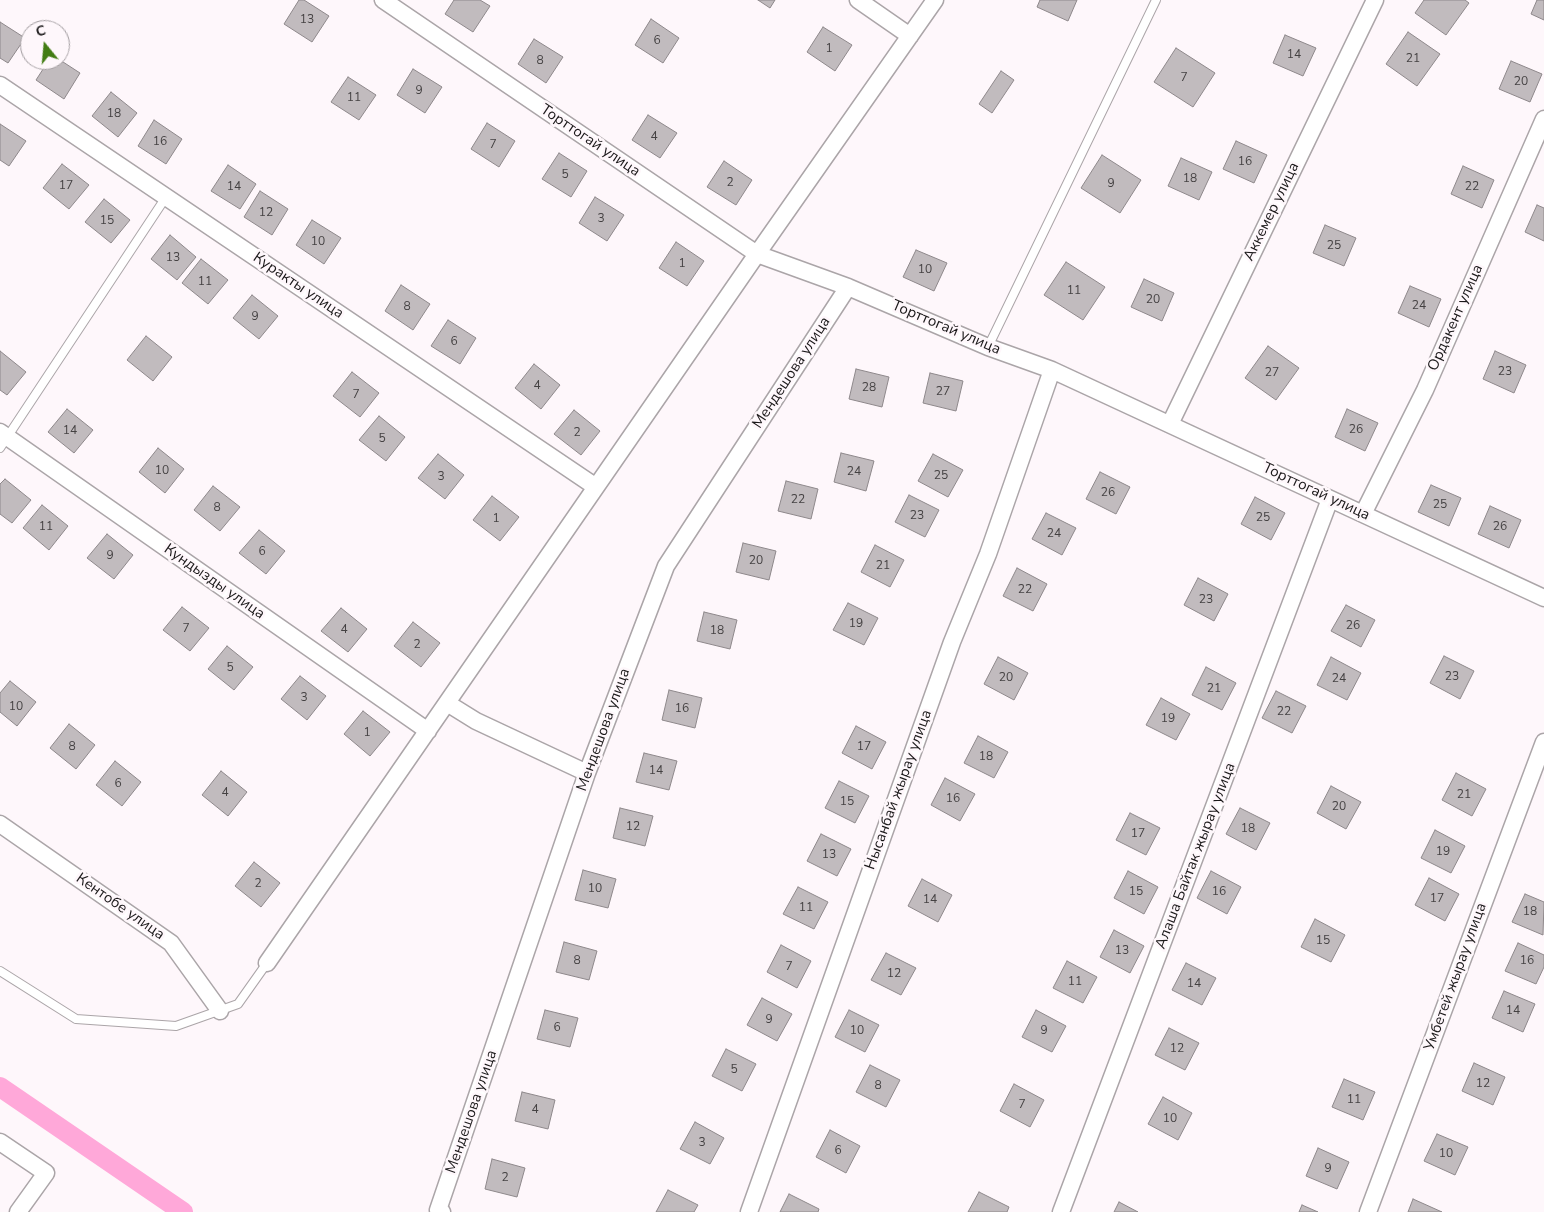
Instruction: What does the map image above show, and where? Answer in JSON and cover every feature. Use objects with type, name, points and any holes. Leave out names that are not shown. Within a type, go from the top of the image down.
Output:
[{"type":"street","name":"Торттогай улица","points":[[383,0],[757,254],[848,287],[988,347],[1052,370],[1544,598]]},
{"type":"street","points":[[858,0],[910,36]]},
{"type":"street","points":[[267,963],[935,0]]},
{"type":"street","name":"Аккемер улица","points":[[1170,424],[1375,0]]},
{"type":"street","name":"Куракты улица","points":[[0,85],[596,487]]},
{"type":"street","name":"Ордакент улица","points":[[1363,514],[1425,390],[1544,119]]},
{"type":"street","name":"Мендешова улица","points":[[440,1211],[587,773],[666,566],[848,287]]},
{"type":"street","name":"Нысанбай жырау улица","points":[[749,1212],[952,642],[988,554],[1052,370]]},
{"type":"street","name":"Кундызды улица","points":[[2,439],[428,731]]},
{"type":"street","name":"Алаша Байтак жырау улица","points":[[1062,1212],[1330,499]]},
{"type":"street","points":[[447,703],[476,721],[587,773]]},
{"type":"street","name":"Умбетей жырау улица","points":[[1368,1212],[1544,742]]},
{"type":"street","name":"Кентобе улица","points":[[0,824],[171,943],[220,1011]]},
{"type":"street","points":[[0,1142],[46,1173],[18,1212]]},
{"type":"lane","points":[[988,347],[1156,0]]},
{"type":"lane","points":[[2,439],[166,197]]},
{"type":"lane","points":[[0,972],[76,1019],[176,1026],[238,1004],[267,963]]},
{"type":"building","points":[[299,0],[304,0],[329,16],[312,42],[284,24]]},
{"type":"building","points":[[454,0],[480,0],[490,6],[473,32],[445,14]]},
{"type":"building","points":[[758,0],[775,0],[770,8]]},
{"type":"building","points":[[1040,0],[1077,0],[1068,21],[1037,7]]},
{"type":"building","points":[[1424,0],[1465,0],[1469,3],[1446,35],[1415,13]]},
{"type":"building","points":[[1537,0],[1544,0],[1544,20],[1531,14]]},
{"type":"building","points":[[651,19],[679,38],[663,63],[635,45]]},
{"type":"building","points":[[0,22],[20,35],[20,45],[8,63],[0,58]]},
{"type":"building","points":[[823,27],[852,45],[835,71],[807,52]]},
{"type":"building","points":[[1408,32],[1440,54],[1417,86],[1386,64]]},
{"type":"building","points":[[1285,35],[1316,48],[1303,76],[1273,63]]},
{"type":"building","points":[[534,39],[563,57],[546,83],[518,64]]},
{"type":"building","points":[[1176,48],[1215,73],[1193,107],[1154,82]]},
{"type":"building","points":[[1511,61],[1542,74],[1530,102],[1499,89]]},
{"type":"building","points":[[70,66],[80,73],[64,99],[36,80],[42,70],[70,70]]},
{"type":"building","points":[[413,69],[442,87],[425,113],[397,95]]},
{"type":"building","points":[[1001,71],[1014,80],[992,113],[979,104]]},
{"type":"building","points":[[348,77],[376,95],[359,120],[331,102]]},
{"type":"building","points":[[111,92],[137,113],[118,137],[92,116]]},
{"type":"building","points":[[648,115],[677,133],[660,158],[632,140]]},
{"type":"building","points":[[154,120],[182,139],[166,164],[138,146]]},
{"type":"building","points":[[487,123],[515,141],[499,167],[471,149]]},
{"type":"building","points":[[0,124],[26,141],[9,166],[0,160]]},
{"type":"building","points":[[1236,141],[1267,155],[1254,183],[1223,169]]},
{"type":"building","points":[[559,153],[587,171],[571,197],[542,179]]},
{"type":"building","points":[[1102,155],[1141,180],[1120,213],[1081,188]]},
{"type":"building","points":[[1181,158],[1212,172],[1199,200],[1168,186]]},
{"type":"building","points":[[724,161],[752,180],[736,205],[707,187]]},
{"type":"building","points":[[62,164],[89,185],[69,209],[43,188]]},
{"type":"building","points":[[228,165],[256,184],[240,209],[211,191]]},
{"type":"building","points":[[1463,166],[1494,180],[1482,208],[1451,194]]},
{"type":"building","points":[[260,191],[288,209],[272,235],[244,217]]},
{"type":"building","points":[[595,197],[624,215],[607,241],[579,223]]},
{"type":"building","points":[[104,199],[130,220],[111,243],[85,222]]},
{"type":"building","points":[[1537,205],[1544,208],[1544,241],[1525,232]]},
{"type":"building","points":[[312,220],[341,238],[324,264],[296,245]]},
{"type":"building","points":[[1325,225],[1356,238],[1344,266],[1313,253]]},
{"type":"building","points":[[170,235],[196,257],[177,280],[151,259]]},
{"type":"building","points":[[676,242],[704,261],[687,286],[659,268]]},
{"type":"building","points":[[916,250],[947,263],[934,291],[903,277]]},
{"type":"building","points":[[201,259],[228,280],[208,304],[182,283]]},
{"type":"building","points":[[1066,262],[1105,287],[1083,320],[1044,295]]},
{"type":"building","points":[[1144,279],[1174,293],[1162,321],[1131,307]]},
{"type":"building","points":[[401,285],[430,304],[413,330],[385,311]]},
{"type":"building","points":[[1410,286],[1441,299],[1429,327],[1398,313]]},
{"type":"building","points":[[252,295],[278,316],[259,339],[233,318]]},
{"type":"building","points":[[448,320],[476,338],[460,364],[431,346]]},
{"type":"building","points":[[146,336],[172,357],[153,381],[127,360]]},
{"type":"building","points":[[1268,346],[1299,368],[1276,400],[1245,378]]},
{"type":"building","points":[[0,351],[26,372],[7,395],[0,390]]},
{"type":"building","points":[[1495,351],[1526,365],[1514,393],[1483,379]]},
{"type":"building","points":[[534,364],[560,385],[541,409],[515,388]]},
{"type":"building","points":[[856,369],[889,377],[882,407],[849,399]]},
{"type":"building","points":[[352,372],[379,393],[360,417],[333,396]]},
{"type":"building","points":[[930,373],[963,381],[956,411],[923,403]]},
{"type":"building","points":[[67,409],[93,430],[74,453],[48,432]]},
{"type":"building","points":[[1347,409],[1378,423],[1365,451],[1335,437]]},
{"type":"building","points":[[574,410],[600,431],[581,455],[554,434]]},
{"type":"building","points":[[379,416],[405,437],[386,461],[359,440]]},
{"type":"building","points":[[158,448],[184,469],[165,493],[139,472]]},
{"type":"building","points":[[841,453],[874,461],[866,491],[834,482]]},
{"type":"building","points":[[438,454],[464,475],[445,499],[418,478]]},
{"type":"building","points":[[933,454],[963,470],[948,497],[918,481]]},
{"type":"building","points":[[1100,472],[1130,487],[1116,514],[1086,499]]},
{"type":"building","points":[[5,479],[31,500],[12,523],[0,514],[0,484]]},
{"type":"building","points":[[786,481],[818,489],[811,519],[778,511]]},
{"type":"building","points":[[1431,485],[1461,498],[1449,526],[1418,512]]},
{"type":"building","points":[[213,486],[240,507],[220,531],[194,510]]},
{"type":"building","points":[[909,495],[939,510],[925,537],[895,522]]},
{"type":"building","points":[[492,496],[519,517],[500,541],[473,520]]},
{"type":"building","points":[[1255,497],[1285,513],[1271,540],[1241,524]]},
{"type":"building","points":[[42,505],[68,526],[49,550],[23,528]]},
{"type":"building","points":[[1490,506],[1521,520],[1509,548],[1478,534]]},
{"type":"building","points":[[1046,513],[1076,528],[1062,555],[1032,539]]},
{"type":"building","points":[[259,530],[285,551],[266,574],[239,553]]},
{"type":"building","points":[[107,534],[133,555],[114,579],[87,558]]},
{"type":"building","points":[[743,543],[776,551],[769,580],[736,572]]},
{"type":"building","points":[[875,545],[904,560],[890,587],[861,572]]},
{"type":"building","points":[[1017,568],[1047,584],[1033,611],[1003,596]]},
{"type":"building","points":[[1198,578],[1228,594],[1214,621],[1184,605]]},
{"type":"building","points":[[848,603],[878,618],[864,645],[833,630]]},
{"type":"building","points":[[1346,605],[1375,620],[1361,647],[1331,631]]},
{"type":"building","points":[[182,607],[209,628],[190,651],[163,630]]},
{"type":"building","points":[[341,608],[367,629],[348,652],[321,631]]},
{"type":"building","points":[[704,612],[737,620],[730,649],[697,641]]},
{"type":"building","points":[[413,622],[440,643],[421,667],[394,646]]},
{"type":"building","points":[[227,646],[253,667],[234,690],[208,669]]},
{"type":"building","points":[[1444,656],[1474,671],[1460,699],[1430,683]]},
{"type":"building","points":[[998,657],[1028,673],[1014,700],[984,684]]},
{"type":"building","points":[[1331,657],[1361,673],[1347,700],[1317,685]]},
{"type":"building","points":[[1206,667],[1236,683],[1222,710],[1192,695]]},
{"type":"building","points":[[300,676],[326,696],[307,720],[281,699]]},
{"type":"building","points":[[10,681],[36,702],[17,726],[0,712],[0,693]]},
{"type":"building","points":[[669,690],[702,698],[695,728],[662,720]]},
{"type":"building","points":[[1276,691],[1306,706],[1292,733],[1262,718]]},
{"type":"building","points":[[1161,698],[1190,714],[1176,740],[1146,725]]},
{"type":"building","points":[[363,711],[390,732],[370,756],[344,734]]},
{"type":"building","points":[[69,724],[95,745],[76,769],[50,748]]},
{"type":"building","points":[[856,726],[886,742],[872,769],[842,753]]},
{"type":"building","points":[[978,736],[1008,752],[994,778],[964,763]]},
{"type":"building","points":[[644,753],[677,761],[669,790],[636,782]]},
{"type":"building","points":[[115,761],[141,782],[122,806],[96,785]]},
{"type":"building","points":[[221,771],[247,792],[228,816],[202,795]]},
{"type":"building","points":[[1456,773],[1486,789],[1472,816],[1442,800]]},
{"type":"building","points":[[945,778],[975,794],[960,821],[931,805]]},
{"type":"building","points":[[839,781],[869,796],[855,823],[825,808]]},
{"type":"building","points":[[1331,786],[1361,802],[1346,829],[1317,813]]},
{"type":"building","points":[[620,808],[653,816],[645,846],[613,838]]},
{"type":"building","points":[[1240,808],[1270,823],[1256,850],[1226,834]]},
{"type":"building","points":[[1130,813],[1160,828],[1146,855],[1116,840]]},
{"type":"building","points":[[1435,830],[1465,846],[1451,873],[1421,858]]},
{"type":"building","points":[[821,834],[851,849],[837,876],[807,861]]},
{"type":"building","points":[[254,862],[280,883],[261,907],[235,886]]},
{"type":"building","points":[[583,870],[616,879],[608,908],[575,900]]},
{"type":"building","points":[[1128,871],[1158,887],[1144,914],[1114,898]]},
{"type":"building","points":[[1211,871],[1241,887],[1227,914],[1197,898]]},
{"type":"building","points":[[1429,878],[1459,894],[1445,921],[1415,905]]},
{"type":"building","points":[[922,879],[952,895],[938,922],[908,906]]},
{"type":"building","points":[[798,887],[828,902],[814,929],[783,914]]},
{"type":"building","points":[[1525,894],[1544,902],[1543,935],[1512,922]]},
{"type":"building","points":[[1315,919],[1345,935],[1331,962],[1301,947]]},
{"type":"building","points":[[1114,930],[1144,946],[1130,973],[1100,957]]},
{"type":"building","points":[[564,942],[597,951],[589,980],[556,972]]},
{"type":"building","points":[[1518,943],[1544,955],[1544,967],[1536,984],[1505,971]]},
{"type":"building","points":[[781,945],[811,961],[797,988],[767,972]]},
{"type":"building","points":[[886,953],[916,968],[901,995],[871,980]]},
{"type":"building","points":[[1067,961],[1097,977],[1083,1003],[1053,988]]},
{"type":"building","points":[[1186,963],[1216,978],[1202,1005],[1172,990]]},
{"type":"building","points":[[1504,991],[1535,1004],[1523,1032],[1492,1018]]},
{"type":"building","points":[[762,998],[792,1014],[777,1041],[747,1025]]},
{"type":"building","points":[[545,1010],[578,1018],[570,1047],[537,1039]]},
{"type":"building","points":[[849,1010],[879,1025],[865,1052],[835,1037]]},
{"type":"building","points":[[1036,1010],[1066,1026],[1052,1052],[1022,1037]]},
{"type":"building","points":[[1169,1028],[1199,1043],[1185,1070],[1155,1055]]},
{"type":"building","points":[[726,1049],[756,1064],[742,1091],[712,1076]]},
{"type":"building","points":[[1474,1063],[1505,1077],[1493,1105],[1462,1091]]},
{"type":"building","points":[[870,1065],[900,1080],[886,1107],[856,1092]]},
{"type":"building","points":[[1344,1079],[1375,1092],[1363,1120],[1332,1107]]},
{"type":"building","points":[[1014,1084],[1044,1100],[1030,1127],[1000,1111]]},
{"type":"building","points":[[522,1092],[555,1100],[548,1129],[515,1121]]},
{"type":"building","points":[[1163,1097],[1192,1113],[1178,1140],[1148,1124]]},
{"type":"building","points":[[695,1122],[724,1138],[710,1164],[680,1149]]},
{"type":"building","points":[[830,1130],[860,1146],[846,1173],[816,1157]]},
{"type":"building","points":[[1437,1134],[1468,1147],[1455,1175],[1424,1161]]},
{"type":"building","points":[[1318,1148],[1349,1162],[1337,1189],[1306,1176]]},
{"type":"building","points":[[492,1159],[525,1168],[517,1197],[485,1189]]},
{"type":"building","points":[[668,1190],[698,1205],[694,1212],[656,1212]]},
{"type":"building","points":[[979,1192],[1009,1207],[1007,1212],[968,1212]]},
{"type":"building","points":[[789,1194],[819,1209],[818,1212],[780,1212]]},
{"type":"building","points":[[1413,1199],[1442,1212],[1408,1212]]},
{"type":"building","points":[[1119,1202],[1138,1212],[1114,1212]]},
{"type":"building","points":[[1302,1205],[1318,1212],[1299,1212]]},
{"type":"waterway","points":[[0,1087],[183,1212]]}]
